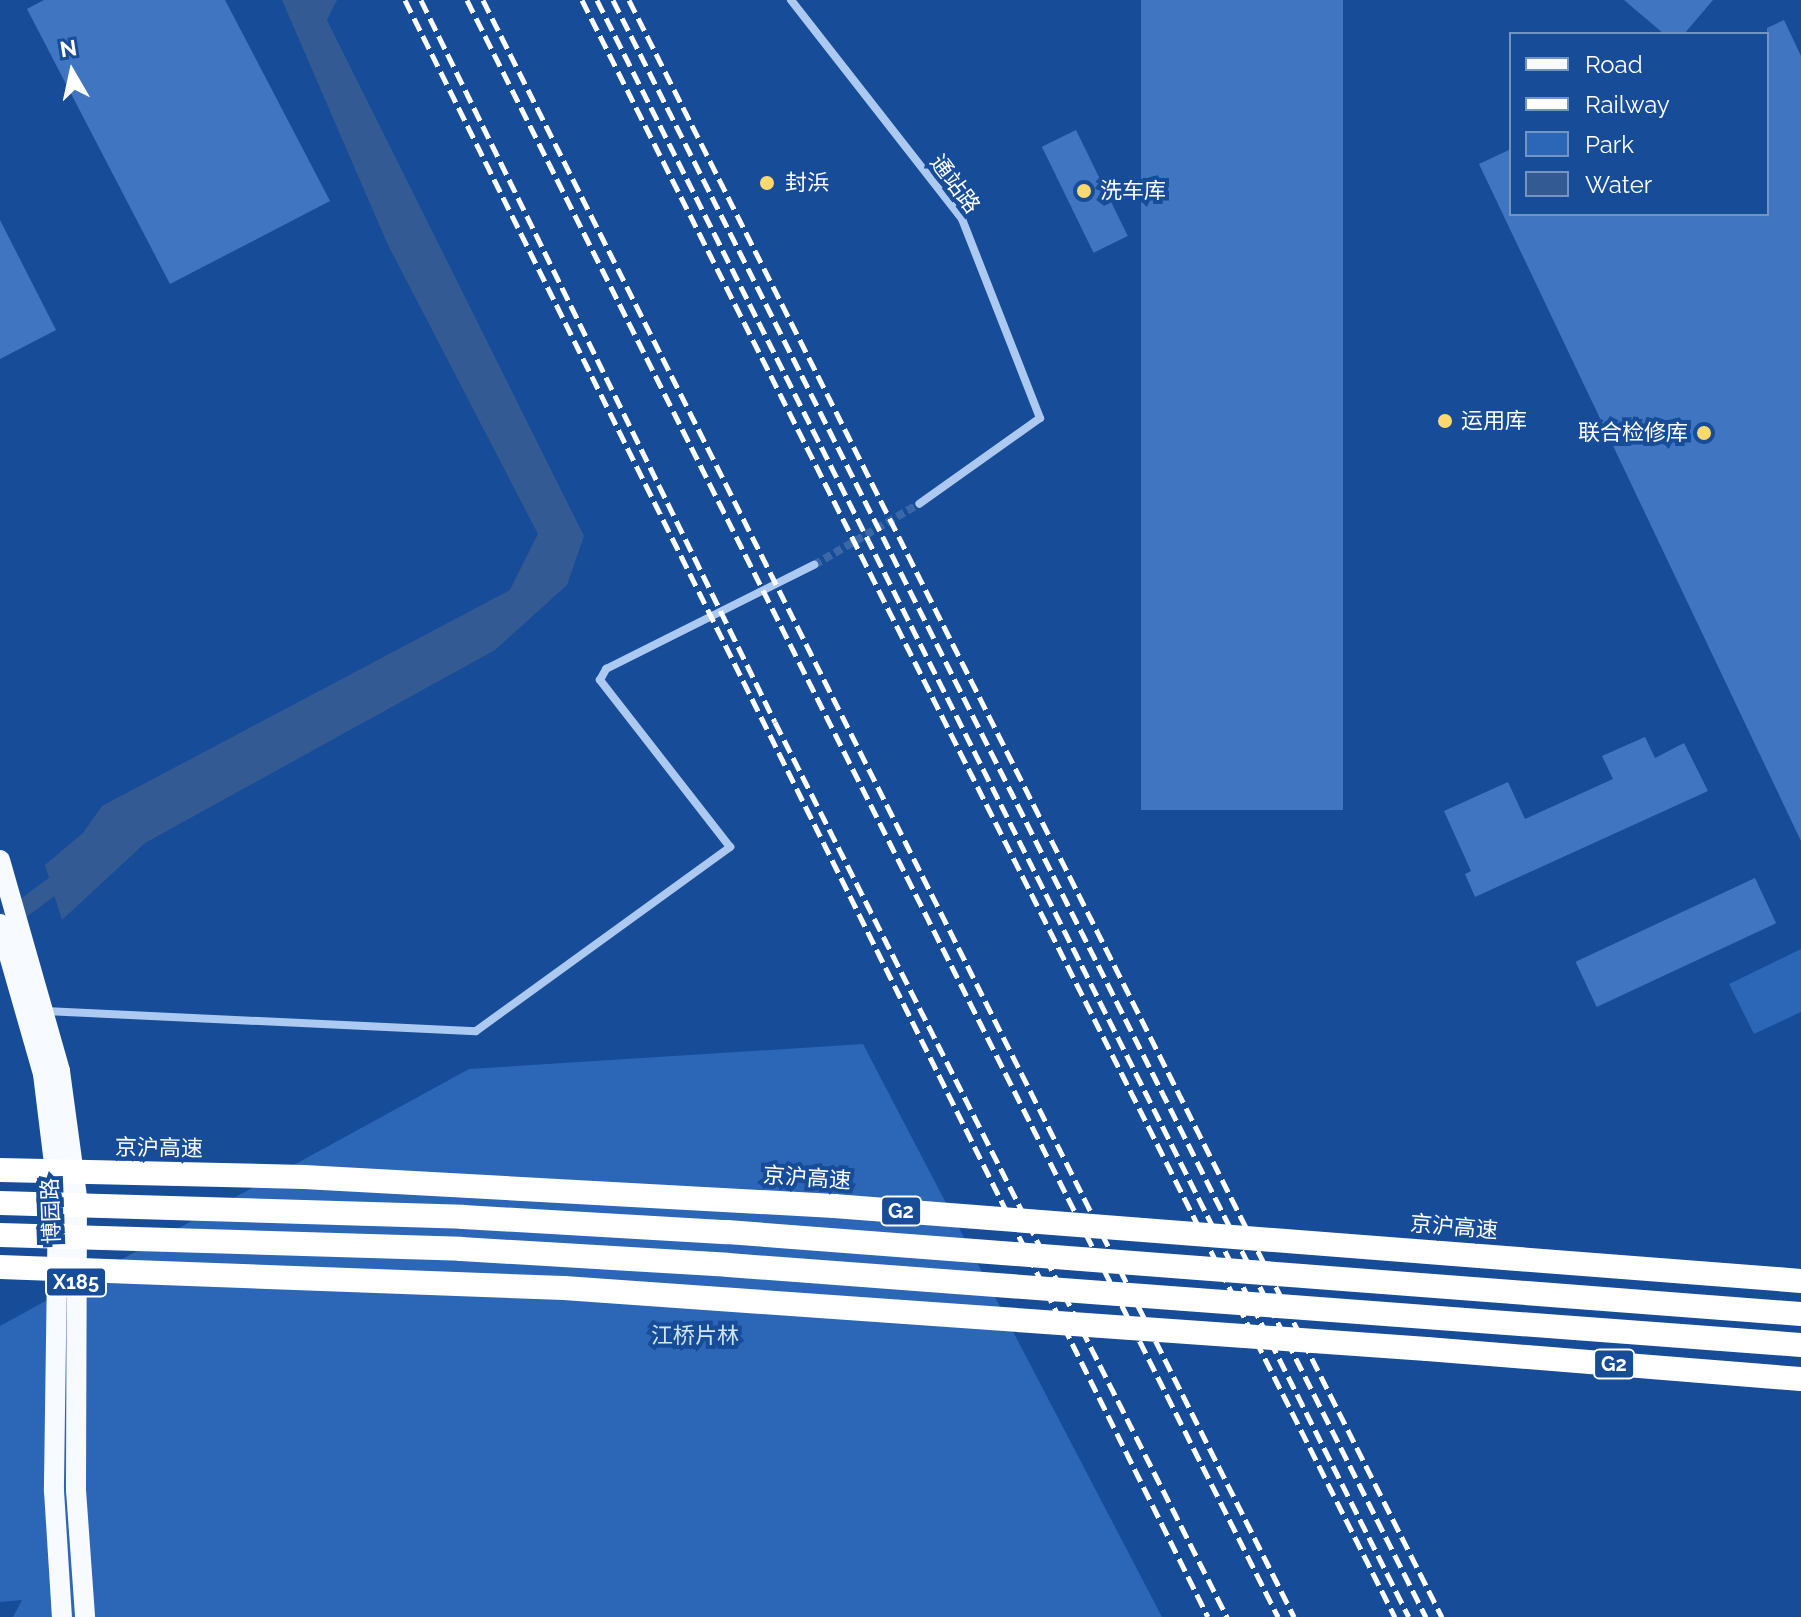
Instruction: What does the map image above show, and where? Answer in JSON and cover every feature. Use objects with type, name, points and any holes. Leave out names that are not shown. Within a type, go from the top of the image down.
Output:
[{"type":"highway","name":"京沪高速","points":[[0,1170],[320,1178],[834,1206],[1801,1281]]},
{"type":"highway","name":"G2","points":[[0,1203],[712,1231],[1801,1314]]},
{"type":"highway","name":"G2","points":[[0,1235],[696,1263],[1801,1345]]},
{"type":"highway","name":"G2","points":[[0,1267],[300,1274],[719,1297],[1801,1379]]},
{"type":"main road","name":"博园路","points":[[3,868],[43,1074],[58,1196],[54,1491],[62,1617]]},
{"type":"main road","name":"博园路","points":[[0,924],[21,959],[44,1011],[77,1197],[76,1490],[85,1617]]},
{"type":"street","name":"通站路","points":[[791,0],[962,219],[1040,418],[919,504]]},
{"type":"street","points":[[44,1011],[476,1031],[730,847],[600,680],[606,669],[814,565]]},
{"type":"green space","points":[[1801,949],[1801,1012],[1754,1034],[1729,984]]},
{"type":"green space","name":"江桥片林","points":[[863,1044],[1162,1617],[13,1617],[22,1600],[0,1602],[0,1326],[469,1069]]},
{"type":"water","points":[[282,0],[337,0],[327,20],[584,536],[567,585],[495,650],[145,843],[62,920],[45,865],[83,833],[102,806],[510,590],[538,534],[388,245]]},
{"type":"building","points":[[44,0],[225,0],[330,201],[170,284],[27,9]]},
{"type":"building","points":[[1141,0],[1343,0],[1343,810],[1141,810]]},
{"type":"building","points":[[1624,0],[1713,0],[1686,32],[1662,32]]},
{"type":"building","name":"联合检修库","points":[[1784,20],[1801,56],[1801,841],[1479,164],[1509,150],[1509,216],[1769,216],[1767,28]]},
{"type":"building","name":"洗车库","points":[[1076,130],[1128,236],[1094,253],[1042,147]]},
{"type":"building","points":[[0,220],[56,330],[0,359]]},
{"type":"building","points":[[1645,737],[1655,758],[1684,743],[1708,791],[1475,897],[1465,874],[1471,871],[1444,811],[1508,782],[1525,819],[1613,779],[1602,756]]},
{"type":"building","points":[[1755,878],[1776,923],[1597,1007],[1576,962]]},
{"type":"waterway","points":[[6,921],[69,874]]},
{"type":"tunnel","points":[[814,565],[919,504]]},
{"type":"railway","points":[[405,0],[1208,1617]]},
{"type":"railway","points":[[421,0],[775,722],[1227,1617]]},
{"type":"railway","points":[[467,0],[1278,1617]]},
{"type":"railway","points":[[483,0],[1294,1617]]},
{"type":"railway","points":[[582,0],[1395,1617]]},
{"type":"railway","points":[[597,0],[1409,1617]]},
{"type":"railway","points":[[613,0],[1426,1617]]},
{"type":"railway","points":[[629,0],[1442,1617]]},
{"type":"place","name":"封浜","points":[[767,183]]},
{"type":"place","name":"洗车库","points":[[1084,191]]},
{"type":"place","name":"运用库","points":[[1445,421]]},
{"type":"place","name":"联合检修库","points":[[1704,433]]}]
